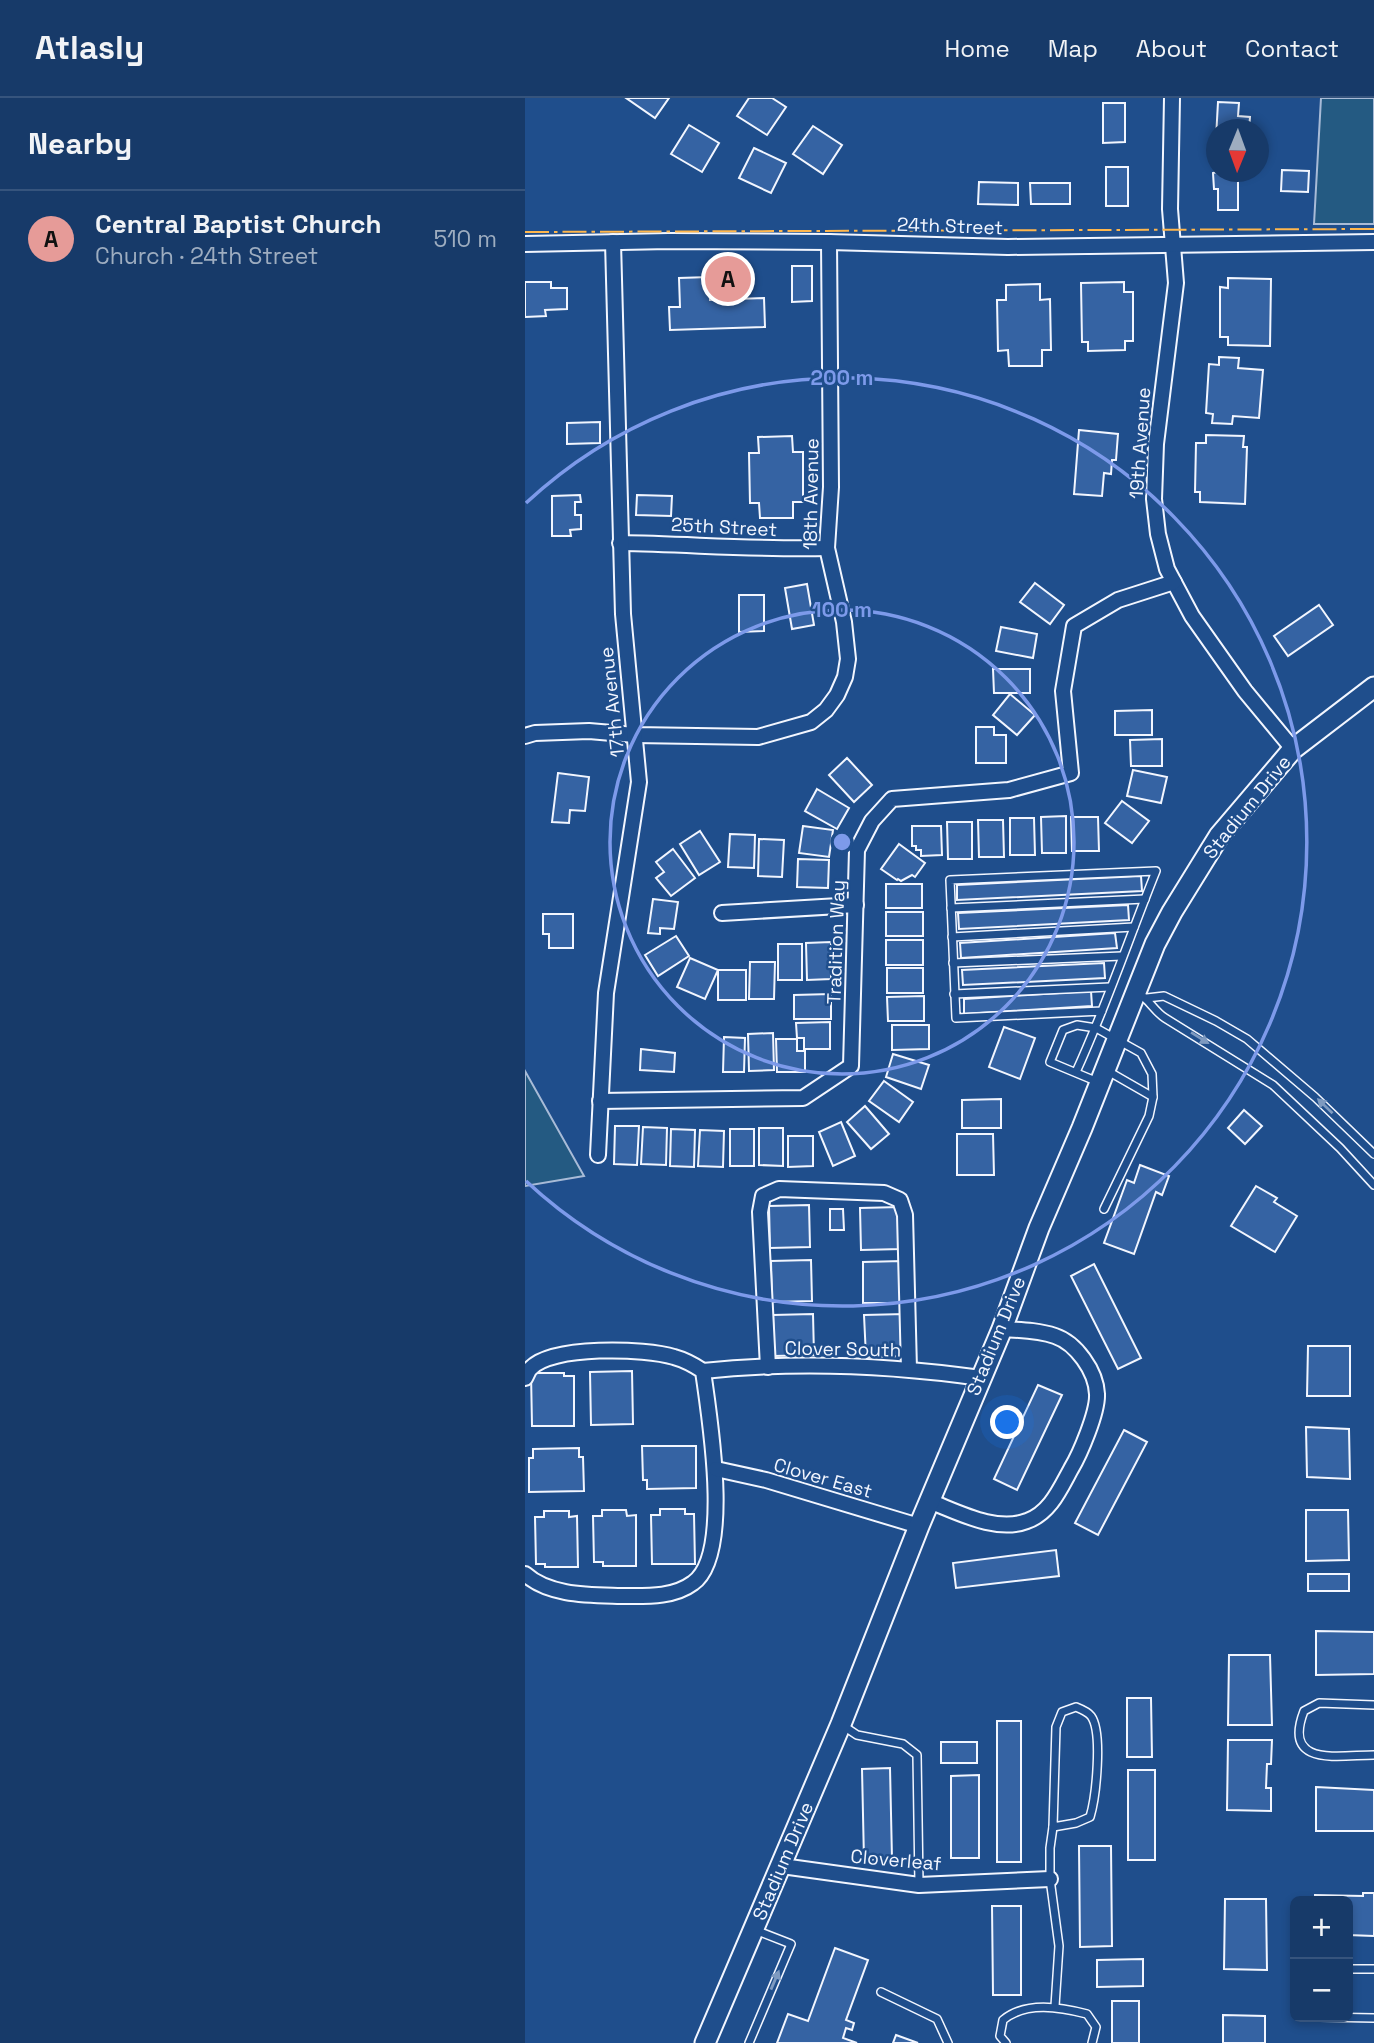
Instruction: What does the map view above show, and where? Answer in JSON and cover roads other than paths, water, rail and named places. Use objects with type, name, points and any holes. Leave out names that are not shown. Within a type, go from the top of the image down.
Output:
[{"type":"street","name":"19th Avenue","points":[[1172,98],[1170,209],[1176,283],[1156,444],[1154,499],[1158,534],[1167,569],[1192,616],[1245,691],[1293,749]]},
{"type":"street","name":"17th Avenue","points":[[598,1155],[606,993],[639,782],[623,614],[613,242]]},
{"type":"street","name":"24th Street","points":[[525,244],[829,242],[1008,247],[1374,242]]},
{"type":"street","name":"18th Avenue","points":[[525,736],[535,733],[589,731],[635,735],[758,737],[811,722],[826,710],[838,695],[848,659],[844,622],[827,548],[831,487],[829,242]]},
{"type":"street","name":"25th Street","points":[[620,544],[776,550],[827,548]]},
{"type":"street","name":"Tradition Way","points":[[600,1101],[803,1098],[851,1066],[857,850],[872,821],[892,799],[1009,790],[1071,773],[1063,691],[1073,626],[1118,600],[1174,582]]},
{"type":"street","name":"Stadium Drive","points":[[705,2043],[841,1724],[929,1501],[1002,1329],[1039,1228],[1117,1038],[1141,994],[1171,912],[1219,836],[1293,749],[1374,687]]},
{"type":"street","points":[[722,913],[856,905]]},
{"type":"street","points":[[768,1367],[759,1213],[763,1196],[779,1189],[884,1192],[900,1200],[905,1215],[909,1369]]},
{"type":"street","points":[[929,1501],[989,1523],[1008,1525],[1027,1522],[1043,1512],[1056,1497],[1083,1449],[1097,1395],[1093,1377],[1084,1360],[1072,1346],[1056,1336],[1002,1329]]},
{"type":"street","points":[[525,1378],[531,1367],[564,1353],[617,1350],[670,1355],[687,1361],[703,1371],[716,1469],[710,1557],[705,1573],[692,1585],[660,1596],[606,1595],[552,1590],[536,1584],[525,1573]]},
{"type":"street","name":"Clover South","points":[[703,1371],[862,1365],[981,1378]]},
{"type":"street","name":"Clover East","points":[[716,1469],[766,1480],[919,1526]]},
{"type":"street","name":"Cloverleaf","points":[[782,1866],[919,1885],[1050,1879]]},
{"type":"lane","points":[[1076,1072],[1096,1028],[1102,1011],[1109,987],[1156,871],[950,880],[955,1018],[1102,1011]]},
{"type":"lane","points":[[951,908],[1145,899]]},
{"type":"lane","points":[[952,937],[1134,927]]},
{"type":"lane","points":[[953,963],[1122,956]]},
{"type":"lane","points":[[954,995],[1109,987]]},
{"type":"lane","points":[[1141,994],[1164,996],[1216,1021],[1247,1040],[1315,1097],[1374,1154]]},
{"type":"lane","points":[[1141,994],[1156,1012],[1273,1085],[1340,1148],[1374,1185]]},
{"type":"lane","points":[[1104,1209],[1149,1116],[1153,1097],[1152,1074],[1141,1053],[1117,1038],[1096,1028],[1077,1026],[1063,1030],[1050,1062],[1076,1072],[1102,1076],[1153,1097]]},
{"type":"lane","points":[[1374,1705],[1319,1703],[1304,1711],[1298,1727],[1300,1743],[1312,1754],[1329,1757],[1374,1755]]},
{"type":"lane","points":[[1053,1827],[1076,1823],[1090,1817],[1095,1801],[1097,1730],[1090,1714],[1076,1707],[1062,1712],[1056,1727],[1050,1848],[1050,1879],[1059,1946],[1055,2006]]},
{"type":"lane","points":[[841,1724],[857,1735],[903,1744],[917,1755],[919,1885]]},
{"type":"lane","points":[[749,2043],[791,1944],[754,1929]]},
{"type":"lane","points":[[1353,1969],[1374,1969]]},
{"type":"lane","points":[[881,1992],[937,2019],[948,2043]]},
{"type":"lane","points":[[1006,2043],[1000,2036],[1003,2020],[1015,2010],[1055,2006],[1087,2014],[1096,2026],[1092,2043]]},
{"type":"lane","points":[[1353,2018],[1374,2018]]},
{"type":"place","name":"Central Baptist Church","points":[[728,279]]}]
